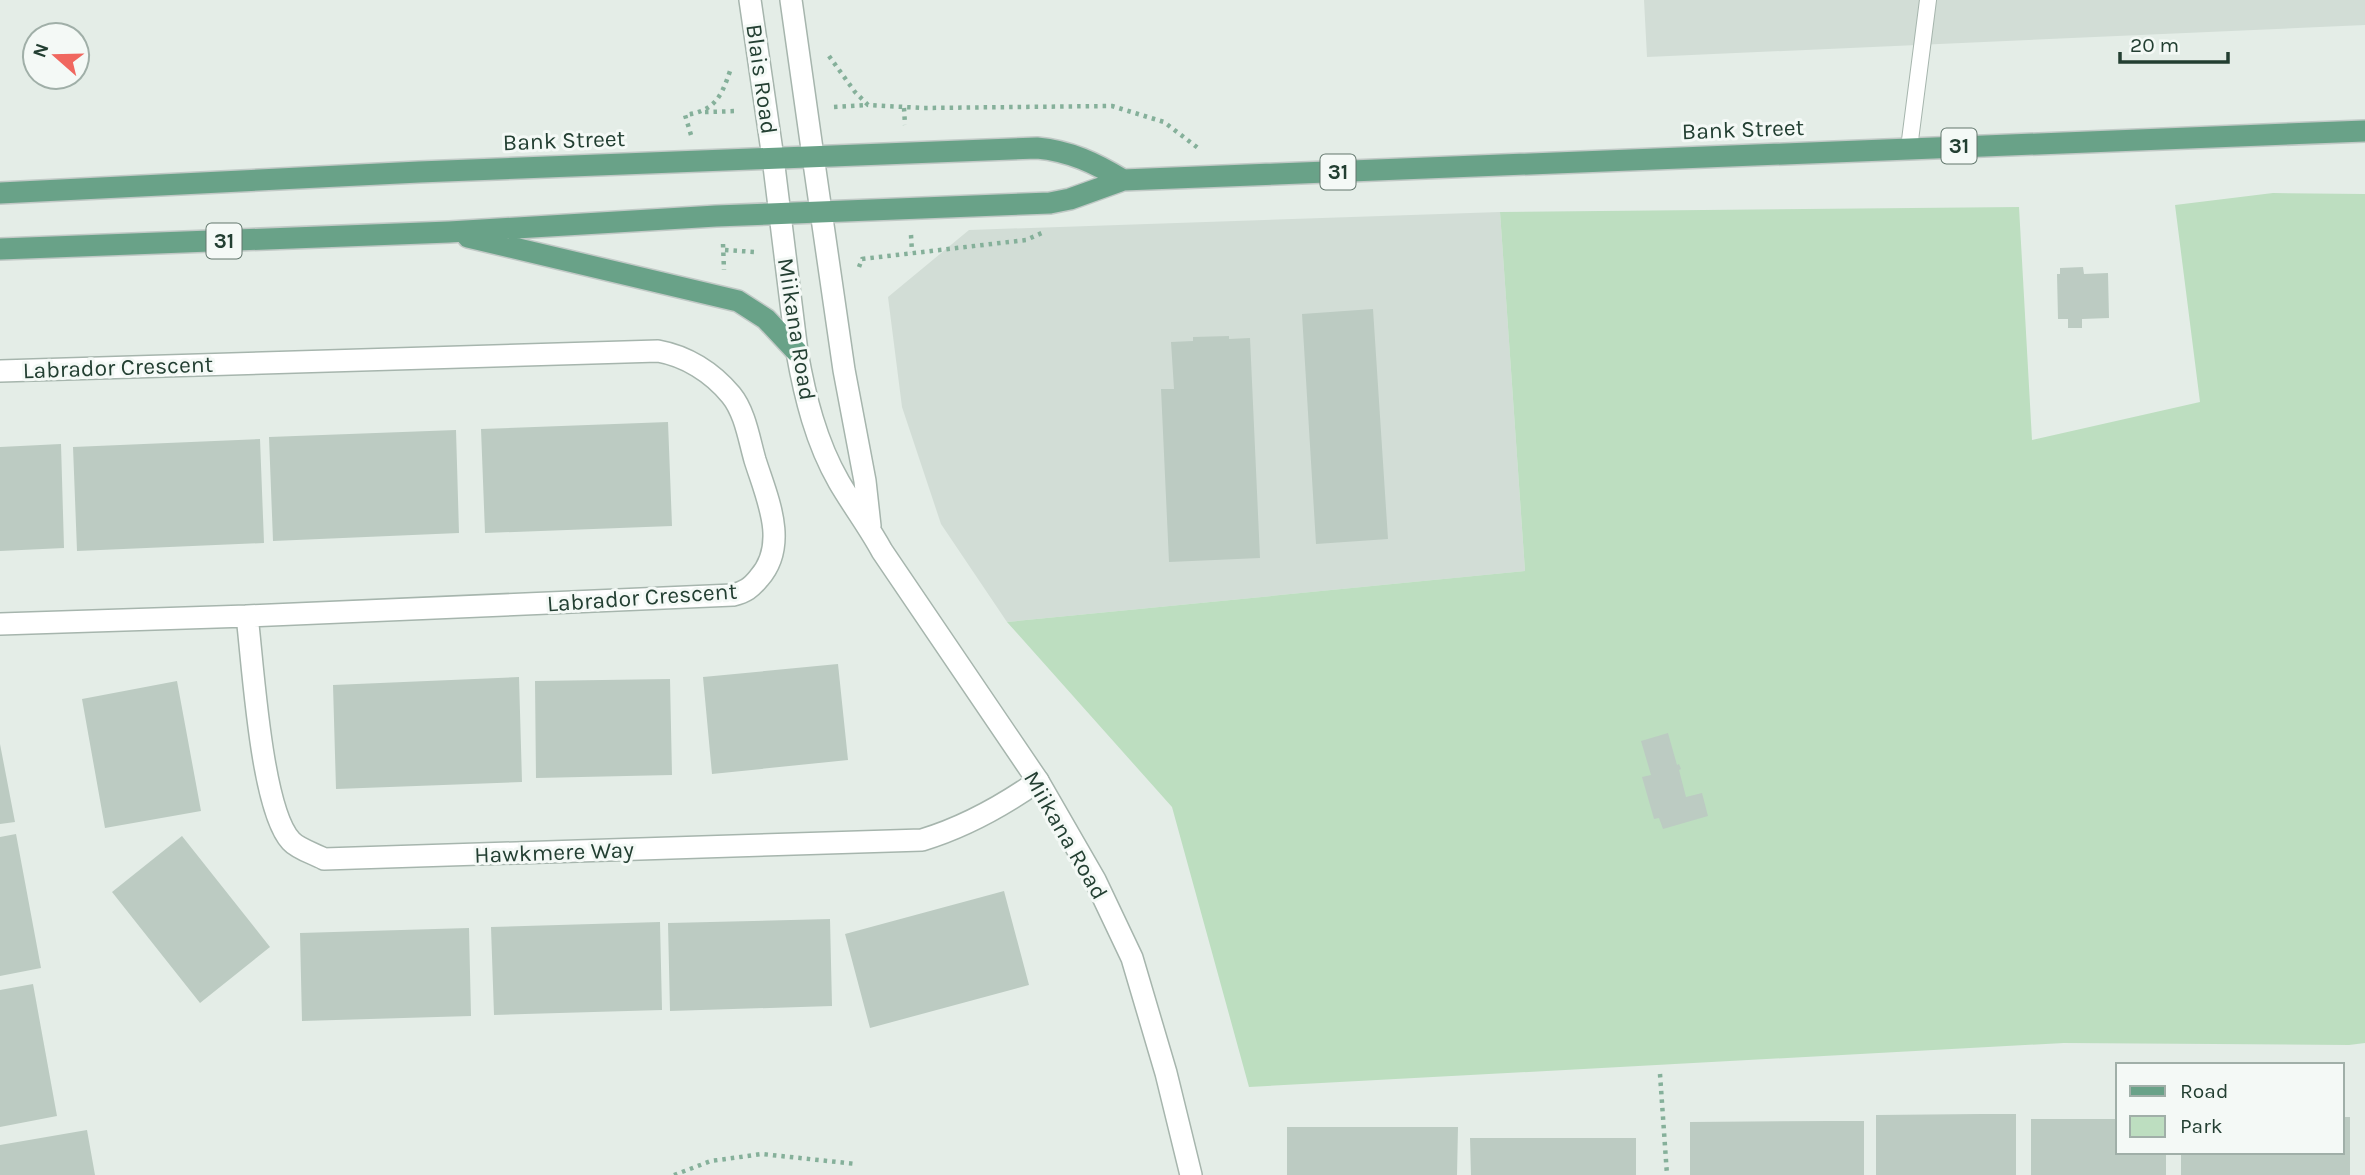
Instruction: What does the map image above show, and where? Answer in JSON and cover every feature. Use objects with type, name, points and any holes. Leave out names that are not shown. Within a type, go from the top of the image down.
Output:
[{"type":"main road","name":"Bank Street","points":[[0,249],[449,232],[820,211],[1050,203],[1123,180],[2365,131]]},
{"type":"main road","name":"Bank Street","points":[[0,193],[1037,148],[1080,157],[1123,180]]},
{"type":"main road","points":[[449,232],[738,301],[766,319],[797,352]]},
{"type":"street","name":"Blais Road","points":[[750,0],[773,158]]},
{"type":"street","name":"Blais Road","points":[[791,0],[813,156]]},
{"type":"street","name":"Miikana Road","points":[[813,156],[844,370],[865,481],[870,528]]},
{"type":"street","name":"Miikana Road","points":[[773,158],[797,352],[819,443],[838,481],[870,528],[902,584],[1038,781],[1095,880],[1132,958],[1166,1073],[1191,1175]]},
{"type":"street","name":"Labrador Crescent","points":[[0,371],[658,351],[679,355],[704,371],[733,397],[773,519],[775,537],[766,570],[747,591],[733,595],[0,624]]},
{"type":"street","name":"Hawkmere Way","points":[[247,616],[259,724],[274,810],[292,842],[324,859],[922,840],[951,831],[1000,807],[1038,781]]},
{"type":"lane","points":[[1909,148],[1928,0]]},
{"type":"path","points":[[824,48],[855,92],[868,105],[923,108],[1112,106],[1164,122],[1234,176]]},
{"type":"path","points":[[685,115],[702,112],[710,106],[723,89],[733,64]]},
{"type":"path","points":[[858,277],[862,259],[1041,236],[1076,197]]},
{"type":"path","points":[[1660,1074],[1667,1175]]},
{"type":"path","points":[[674,1175],[711,1161],[762,1154],[856,1164]]},
{"type":"shaded area","points":[[1644,0],[2365,0],[2365,25],[1647,57]]},
{"type":"shaded area","points":[[1500,212],[1525,571],[1007,622],[941,524],[902,407],[888,297],[969,230]]},
{"type":"green space","points":[[2273,193],[2365,194],[2365,1043],[2064,1043],[1249,1087],[1172,807],[1007,622],[1525,571],[1500,212],[2019,207],[2032,440],[2200,402],[2175,205]]},
{"type":"building","points":[[2083,267],[2084,274],[2108,273],[2109,318],[2082,319],[2082,328],[2068,328],[2068,319],[2058,319],[2057,274],[2060,274],[2060,268]]},
{"type":"building","points":[[1373,309],[1388,539],[1316,544],[1302,314]]},
{"type":"building","points":[[1229,336],[1229,339],[1250,338],[1260,558],[1169,562],[1161,389],[1174,389],[1171,342],[1193,341],[1193,337]]},
{"type":"building","points":[[668,422],[672,526],[485,533],[481,429]]},
{"type":"building","points":[[456,430],[459,533],[273,541],[269,437]]},
{"type":"building","points":[[260,439],[264,543],[77,551],[73,447]]},
{"type":"building","points":[[61,444],[64,548],[0,551],[0,447]]},
{"type":"building","points":[[838,664],[848,760],[712,774],[703,677]]},
{"type":"building","points":[[519,677],[522,782],[336,789],[333,685]]},
{"type":"building","points":[[670,679],[672,775],[536,778],[535,681]]},
{"type":"building","points":[[177,681],[201,811],[105,828],[82,699]]},
{"type":"building","points":[[1668,733],[1677,765],[1679,764],[1681,769],[1679,770],[1686,797],[1702,793],[1708,816],[1663,829],[1659,818],[1654,819],[1642,777],[1651,775],[1641,741]]},
{"type":"building","points":[[0,744],[15,822],[0,824]]},
{"type":"building","points":[[16,834],[41,968],[0,976],[0,837]]},
{"type":"building","points":[[182,836],[270,947],[200,1003],[112,892]]},
{"type":"building","points":[[1004,891],[1029,985],[870,1028],[845,934]]},
{"type":"building","points":[[830,919],[832,1006],[670,1011],[668,923]]},
{"type":"building","points":[[660,922],[662,1010],[494,1015],[491,927]]},
{"type":"building","points":[[469,928],[471,1016],[302,1021],[300,933]]},
{"type":"building","points":[[33,984],[57,1116],[0,1127],[0,990]]},
{"type":"building","points":[[2016,1114],[2016,1175],[1876,1175],[1876,1115]]},
{"type":"building","points":[[2344,1117],[2350,1117],[2350,1175],[2181,1175],[2181,1154],[2344,1154]]},
{"type":"building","points":[[2031,1119],[2116,1119],[2116,1154],[2166,1154],[2166,1175],[2031,1175]]},
{"type":"building","points":[[1864,1121],[1864,1175],[1690,1175],[1690,1122]]},
{"type":"building","points":[[1287,1127],[1458,1127],[1457,1175],[1287,1175]]},
{"type":"building","points":[[87,1130],[95,1175],[0,1175],[0,1145]]},
{"type":"building","points":[[1470,1138],[1636,1138],[1636,1175],[1471,1175]]}]
